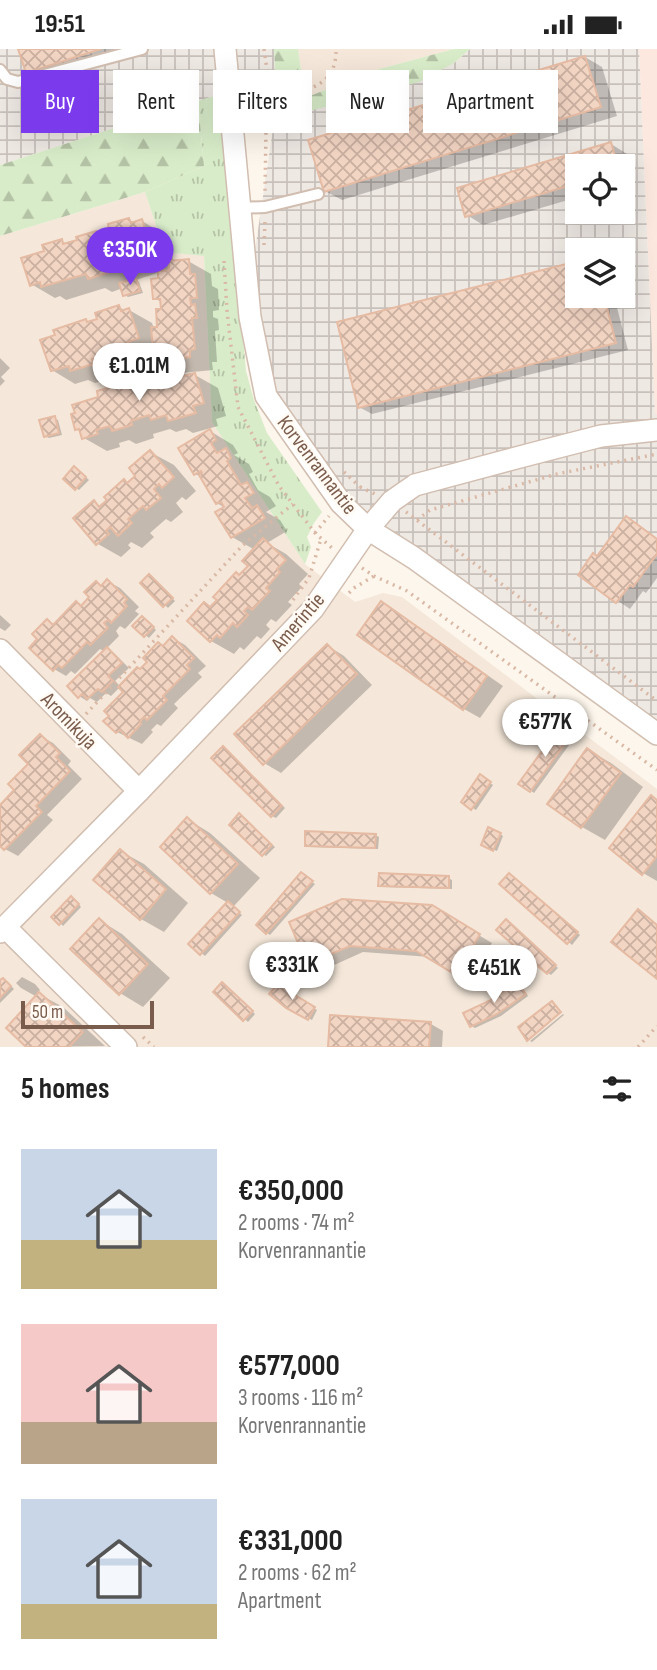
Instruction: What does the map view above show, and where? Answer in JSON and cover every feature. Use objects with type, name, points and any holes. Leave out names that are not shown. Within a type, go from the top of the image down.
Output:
[{"type":"street","name":"Korvenrannantie","points":[[225,49],[250,317],[266,396],[341,503],[368,529],[414,558],[657,734]]},
{"type":"street","name":"Amerintie","points":[[2,930],[313,609],[368,529],[392,501],[415,485],[601,436],[657,430]]},
{"type":"street","name":"Aromikuja","points":[[0,650],[139,791]]},
{"type":"street","points":[[2,930],[126,1047]]},
{"type":"lane","points":[[0,70],[7,79],[19,82],[142,49]]},
{"type":"lane","points":[[240,208],[265,207],[318,194]]},
{"type":"path","points":[[264,49],[267,70]]},
{"type":"path","points":[[312,87],[331,75],[337,62],[336,49]]},
{"type":"path","points":[[264,248],[265,133]]},
{"type":"path","points":[[223,256],[238,407],[279,485],[321,540],[374,576],[407,591],[657,770]]},
{"type":"path","points":[[416,520],[430,510],[544,478],[657,454]]},
{"type":"path","points":[[343,471],[360,487]]},
{"type":"path","points":[[392,501],[657,701]]},
{"type":"path","points":[[77,729],[88,711],[243,545],[293,504]]},
{"type":"path","points":[[292,601],[309,577],[321,540]]},
{"type":"path","points":[[638,1047],[657,1026]]},
{"type":"shaded area","points":[[0,49],[274,49],[275,70],[213,70],[213,96],[199,101],[199,70],[113,70],[113,129],[0,165]]},
{"type":"shaded area","points":[[298,49],[454,49],[376,70],[326,70],[326,90],[312,95],[312,70],[301,70]]},
{"type":"shaded area","points":[[470,49],[639,49],[657,415],[657,735],[368,529],[295,449],[245,318],[272,133],[312,133],[312,110],[326,105],[326,133],[409,133],[409,78],[423,73],[423,133],[558,133],[558,70],[433,70],[454,63]]},
{"type":"shaded area","points":[[639,49],[657,49],[657,415],[655,415]]},
{"type":"shaded area","points":[[145,192],[165,252],[204,255],[212,422],[305,564],[355,602],[383,593],[402,597],[657,789],[657,1047],[0,1047],[0,236]]},
{"type":"green space","points":[[274,49],[298,49],[301,70],[275,70]]},
{"type":"green space","points":[[454,49],[470,49],[441,70],[423,70],[423,80],[409,85],[409,70],[376,70]]},
{"type":"green space","points":[[326,90],[326,107],[312,110],[312,95]]},
{"type":"green space","points":[[213,96],[213,133],[222,133],[246,371],[254,400],[267,433],[322,512],[307,537],[311,547],[305,564],[212,422],[204,256],[165,252],[145,192],[204,166],[199,101]]},
{"type":"green space","points":[[199,112],[204,166],[145,192],[0,236],[0,165],[113,128],[113,133],[199,133]]},
{"type":"building","points":[[18,49],[101,49],[35,70],[25,70]]},
{"type":"building","points":[[585,56],[601,107],[558,120],[558,70],[539,70]]},
{"type":"building","points":[[423,105],[423,133],[516,133],[324,192],[308,140],[331,133],[409,133],[409,109]]},
{"type":"building","points":[[611,142],[614,154],[571,154]]},
{"type":"building","points":[[565,156],[565,187],[465,217],[457,188]]},
{"type":"building","points":[[129,218],[131,223],[142,219],[153,254],[109,268],[110,272],[88,279],[86,274],[41,287],[40,282],[30,286],[21,258],[44,251],[42,245],[62,239],[63,244],[96,231],[97,234],[109,230],[108,224]]},
{"type":"building","points":[[189,259],[190,274],[195,274],[197,298],[190,298],[191,305],[195,304],[197,318],[192,318],[195,349],[190,350],[190,357],[161,360],[160,348],[153,349],[151,327],[157,327],[156,309],[161,309],[160,299],[153,299],[151,279],[158,278],[158,271],[169,270],[169,261]]},
{"type":"building","points":[[565,264],[565,308],[607,308],[616,343],[358,408],[337,322]]},
{"type":"building","points":[[136,278],[140,291],[123,296],[119,283]]},
{"type":"building","points":[[119,305],[121,311],[129,308],[139,338],[128,342],[130,346],[92,359],[94,364],[70,371],[69,366],[51,371],[40,340],[55,335],[53,330],[86,319],[87,322],[97,319],[95,313]]},
{"type":"building","points":[[181,370],[183,376],[195,373],[204,403],[193,406],[196,413],[168,421],[166,415],[151,420],[149,415],[131,421],[132,425],[112,431],[110,426],[96,430],[98,434],[82,439],[79,429],[75,430],[72,405],[98,397],[97,391],[125,383],[127,388],[134,386],[133,379],[152,373],[154,378]]},
{"type":"building","points":[[55,416],[59,433],[44,437],[39,420]]},
{"type":"building","points":[[210,429],[216,440],[211,443],[217,453],[226,448],[231,458],[227,461],[241,485],[247,482],[254,493],[245,498],[252,508],[257,505],[265,518],[231,538],[215,512],[224,507],[221,502],[216,504],[199,475],[201,471],[194,475],[178,448]]},
{"type":"building","points":[[150,450],[174,477],[162,488],[159,484],[154,489],[161,498],[146,510],[143,506],[128,519],[132,523],[118,536],[110,527],[106,531],[109,534],[96,545],[73,518],[94,500],[99,507],[107,500],[104,497],[124,479],[127,483],[135,476],[129,468]]},
{"type":"building","points":[[74,466],[86,477],[75,490],[63,479]]},
{"type":"building","points":[[626,516],[657,539],[657,554],[633,587],[630,585],[616,603],[578,575],[593,553],[597,556]]},
{"type":"building","points":[[263,538],[286,560],[277,569],[280,572],[266,588],[270,591],[252,610],[248,607],[244,611],[248,615],[237,627],[233,623],[220,638],[217,635],[210,642],[187,621],[204,602],[210,607],[217,600],[213,597],[236,572],[239,575],[248,566],[242,561]]},
{"type":"building","points":[[149,574],[173,598],[163,607],[140,583]]},
{"type":"building","points":[[107,579],[127,599],[124,603],[127,606],[111,623],[108,620],[104,623],[108,628],[90,645],[87,642],[62,668],[58,665],[53,671],[29,648],[37,639],[32,634],[47,619],[53,625],[76,601],[81,606],[89,597],[84,592],[96,581],[101,586]]},
{"type":"building","points":[[381,601],[487,676],[463,710],[357,635]]},
{"type":"building","points":[[142,616],[154,627],[144,637],[132,626]]},
{"type":"building","points":[[172,636],[194,658],[187,665],[190,669],[163,696],[167,700],[147,720],[144,717],[128,738],[120,730],[116,733],[103,721],[109,716],[104,711],[123,692],[118,687],[137,667],[140,669],[147,662],[143,658],[158,642],[163,646]]},
{"type":"building","points":[[327,644],[357,674],[263,765],[234,734]]},
{"type":"building","points":[[107,647],[122,663],[108,676],[113,681],[102,692],[98,689],[87,699],[82,694],[78,698],[67,686]]},
{"type":"building","points":[[561,725],[572,734],[530,792],[518,784]]},
{"type":"building","points":[[40,734],[60,753],[56,757],[70,771],[36,806],[42,812],[4,850],[0,846],[0,805],[14,790],[8,784],[28,764],[19,755]]},
{"type":"building","points":[[223,746],[282,806],[271,817],[211,758]]},
{"type":"building","points":[[587,748],[621,773],[581,828],[547,804]]},
{"type":"building","points":[[480,774],[491,782],[471,810],[461,802]]},
{"type":"building","points":[[651,795],[657,800],[657,856],[642,875],[609,848]]},
{"type":"building","points":[[239,813],[272,845],[262,856],[229,825]]},
{"type":"building","points":[[187,817],[238,864],[210,894],[160,847]]},
{"type":"building","points":[[488,827],[501,833],[493,851],[481,845]]},
{"type":"building","points":[[305,831],[376,834],[375,848],[305,846]]},
{"type":"building","points":[[120,849],[166,889],[140,920],[93,880]]},
{"type":"building","points":[[301,872],[313,881],[266,934],[256,925]]},
{"type":"building","points":[[379,873],[449,876],[449,888],[378,886]]},
{"type":"building","points":[[509,873],[578,932],[567,944],[499,884]]},
{"type":"building","points":[[71,896],[79,904],[59,925],[51,917]]},
{"type":"building","points":[[342,899],[432,905],[480,934],[456,975],[416,951],[350,946],[307,964],[289,922]]},
{"type":"building","points":[[228,901],[240,912],[200,955],[188,944]]},
{"type":"building","points":[[638,909],[657,925],[657,979],[611,942]]},
{"type":"building","points":[[99,918],[148,964],[119,995],[70,949]]},
{"type":"building","points":[[506,919],[556,965],[547,974],[496,930]]},
{"type":"building","points":[[3,978],[11,986],[0,998],[0,980]]},
{"type":"building","points":[[222,982],[253,1011],[243,1021],[213,992]]},
{"type":"building","points":[[517,982],[526,994],[497,1014],[470,1027],[463,1013],[489,1001]]},
{"type":"building","points":[[279,983],[315,1007],[308,1020],[286,1008],[269,994]]},
{"type":"building","points":[[39,992],[83,1032],[69,1047],[26,1047],[6,1028]]},
{"type":"building","points":[[552,1001],[561,1012],[527,1041],[518,1027]]},
{"type":"building","points":[[330,1015],[431,1022],[429,1047],[328,1047]]}]
